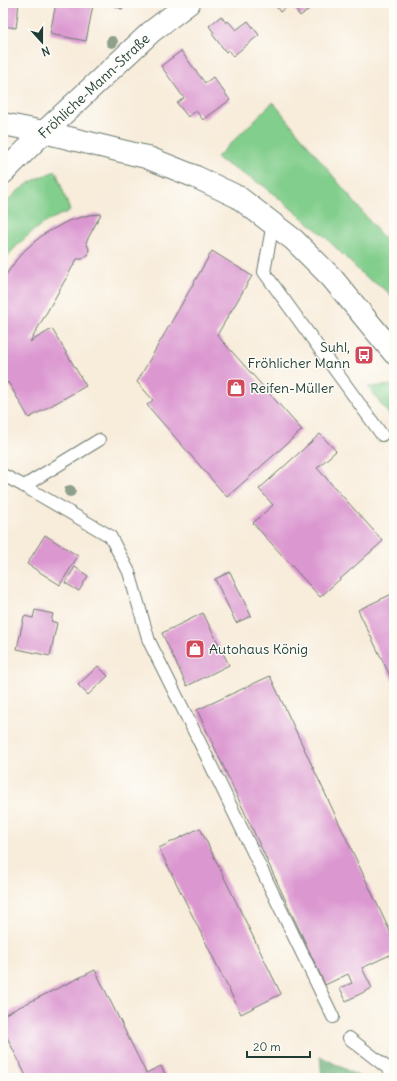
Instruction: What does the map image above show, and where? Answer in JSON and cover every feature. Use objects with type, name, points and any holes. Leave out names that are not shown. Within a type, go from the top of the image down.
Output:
[{"type":"street","name":"Fröhliche-Mann-Straße","points":[[3,173],[44,132],[151,32],[189,3]]},
{"type":"street","points":[[3,124],[44,132],[146,157],[196,176],[238,197],[294,240],[332,278],[394,353]]},
{"type":"lane","points":[[273,223],[264,272],[382,435]]},
{"type":"lane","points":[[24,486],[99,440]]},
{"type":"lane","points":[[3,475],[110,536],[129,572],[149,641],[206,755],[332,1017]]},
{"type":"lane","points":[[349,1038],[394,1073]]},
{"type":"green space","points":[[273,102],[394,251],[394,300],[387,291],[363,275],[323,235],[264,186],[216,158]]},
{"type":"green space","points":[[56,171],[70,211],[41,225],[25,238],[3,261],[3,207],[20,189],[27,184]]},
{"type":"green space","points":[[394,385],[394,421],[368,387]]},
{"type":"green space","points":[[320,1056],[362,1078],[322,1078]]},
{"type":"building","points":[[3,3],[19,3],[16,28],[3,26]]},
{"type":"building","points":[[56,3],[91,3],[93,5],[86,41],[50,34]]},
{"type":"building","points":[[113,3],[124,3],[122,9],[112,5]]},
{"type":"building","points":[[274,3],[292,3],[280,12]]},
{"type":"building","points":[[301,3],[309,3],[312,7],[300,16],[294,8]]},
{"type":"building","points":[[221,16],[226,23],[228,21],[236,30],[248,21],[259,35],[233,56],[228,50],[226,52],[212,34],[214,33],[209,26]]},
{"type":"building","points":[[181,51],[205,83],[213,77],[230,100],[203,120],[196,111],[188,117],[177,103],[184,98],[161,66]]},
{"type":"building","points":[[101,214],[86,242],[89,249],[88,255],[82,259],[77,259],[30,342],[52,329],[86,386],[29,418],[8,382],[3,390],[3,279],[26,249],[44,234],[68,221],[89,215]]},
{"type":"building","points":[[212,251],[252,276],[217,335],[302,430],[227,497],[147,405],[153,400],[137,382]]},
{"type":"building","points":[[320,434],[336,451],[317,468],[383,541],[320,597],[253,523],[273,505],[259,489]]},
{"type":"building","points":[[45,535],[78,556],[60,585],[27,564]]},
{"type":"building","points":[[75,567],[88,576],[79,591],[65,583]]},
{"type":"building","points":[[230,572],[251,616],[236,623],[215,579]]},
{"type":"building","points":[[394,593],[394,684],[358,610]]},
{"type":"building","points":[[35,610],[53,614],[51,621],[57,623],[50,656],[17,649],[24,616],[33,618]]},
{"type":"building","name":"Autohaus König","points":[[203,613],[229,665],[187,686],[162,633]]},
{"type":"building","points":[[98,666],[108,676],[88,695],[78,685]]},
{"type":"building","points":[[270,676],[394,940],[394,953],[362,968],[372,988],[346,1001],[340,988],[352,983],[348,974],[325,985],[197,710]]},
{"type":"building","points":[[200,828],[281,994],[241,1014],[159,848]]},
{"type":"building","points":[[95,970],[146,1073],[161,1066],[167,1078],[27,1078],[3,1029],[3,1015]]},
{"type":"place","name":"Suhl, Fröhlicher Mann","points":[[364,355]]},
{"type":"place","name":"Reifen-Müller","points":[[236,388]]},
{"type":"place","name":"Autohaus König","points":[[195,649]]}]
